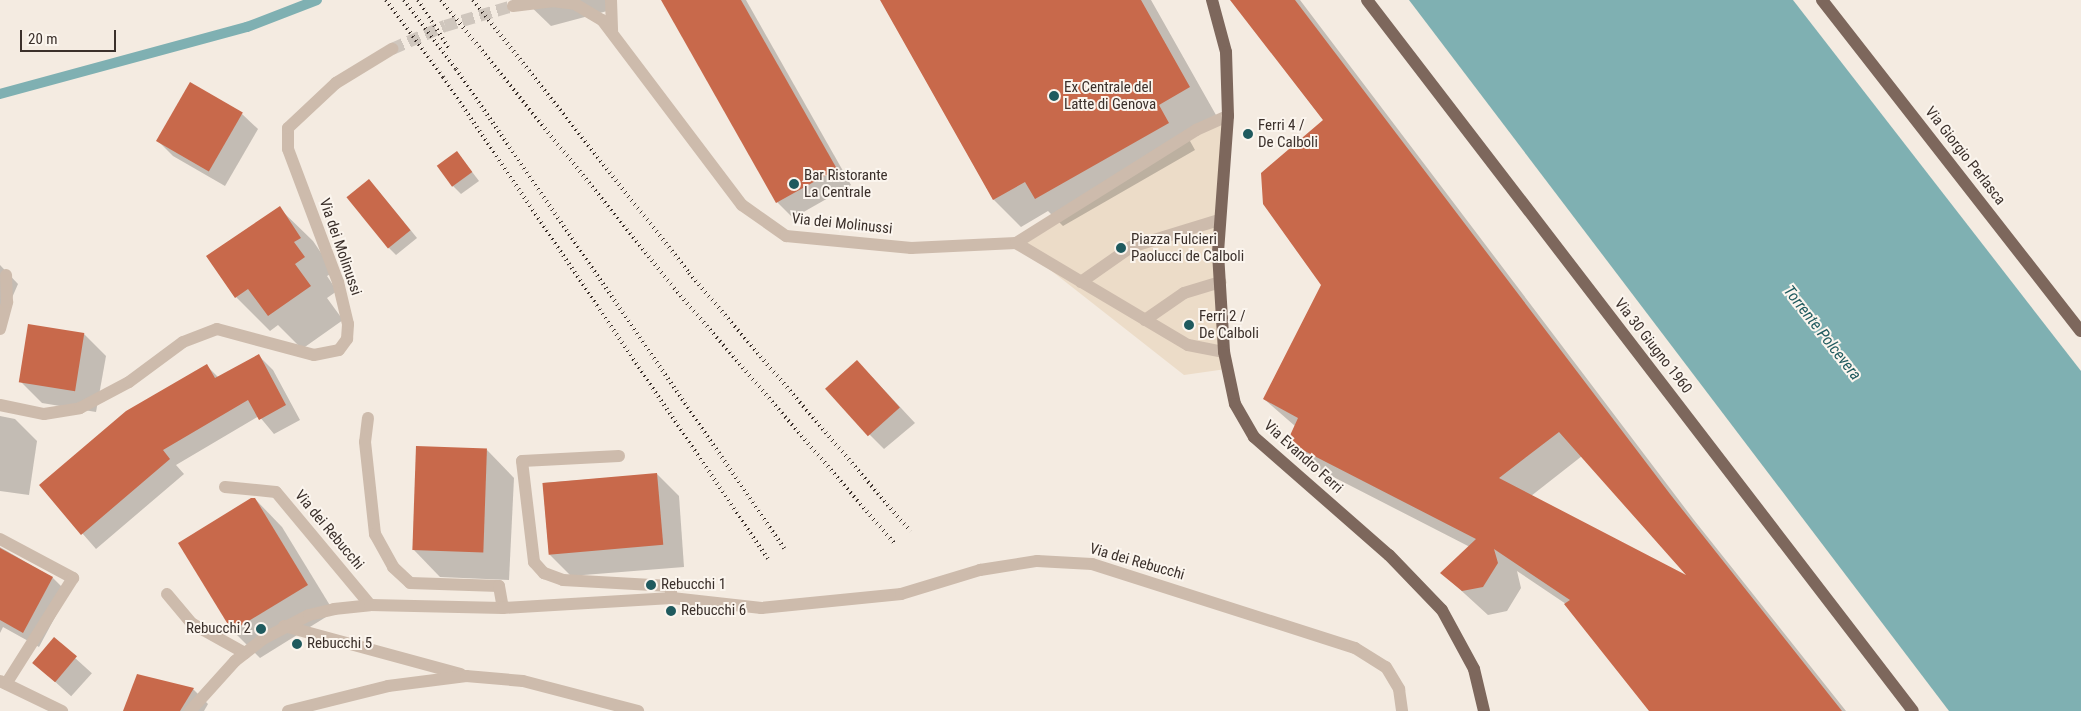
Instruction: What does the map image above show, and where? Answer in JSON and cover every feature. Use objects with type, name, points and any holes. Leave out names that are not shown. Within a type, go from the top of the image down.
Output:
[{"type":"main road","name":"Via Evandro Ferri","points":[[1212,0],[1226,52],[1228,116],[1219,220],[1220,282],[1224,352],[1235,404],[1254,437],[1389,555],[1442,610],[1474,669],[1484,711]]},
{"type":"main road","name":"Via 30 Giugno 1960","points":[[1367,0],[1913,711]]},
{"type":"main road","name":"Via Giorgio Perlasca","points":[[1822,0],[2081,331]]},
{"type":"street","points":[[612,0],[612,31]]},
{"type":"street","name":"Via dei Molinussi","points":[[513,6],[552,1],[574,4],[612,31],[742,206],[786,236],[911,248],[1016,243]]},
{"type":"street","name":"Via dei Molinussi","points":[[0,405],[44,414],[80,408],[129,382],[183,342],[217,329],[314,355],[339,350],[347,339],[346,316],[338,282],[288,149],[288,128],[336,83],[392,49]]},
{"type":"street","points":[[1224,352],[1188,345],[1016,243],[1196,130],[1228,116]]},
{"type":"street","points":[[1081,282],[1131,247],[1219,220]]},
{"type":"street","points":[[0,329],[7,302],[6,275]]},
{"type":"street","points":[[1145,320],[1184,293],[1220,282]]},
{"type":"street","name":"Via dei Rebucchi","points":[[368,418],[365,442],[375,534],[393,567],[410,583],[499,586],[503,608]]},
{"type":"street","points":[[619,456],[522,461],[534,562],[544,573],[563,580],[670,586],[672,598]]},
{"type":"street","name":"Via dei Rebucchi","points":[[225,487],[276,492],[370,605]]},
{"type":"street","points":[[0,539],[73,578],[3,683],[62,711]]},
{"type":"street","name":"Via dei Rebucchi","points":[[190,711],[245,653],[284,626],[334,609],[370,605],[503,608],[672,598],[761,608],[901,594],[980,570],[1037,561],[1092,564],[1298,628],[1375,657],[1393,677],[1402,711]]},
{"type":"street","points":[[168,594],[191,622],[245,653]]},
{"type":"street","points":[[284,626],[466,676],[523,682],[638,711]]},
{"type":"street","points":[[288,711],[388,686],[466,676]]},
{"type":"shaded area","name":"Piazza Fulcieri Paolucci de Calboli","points":[[1228,116],[1220,184],[1226,369],[1184,375],[1016,243]]},
{"type":"water","name":"Torrente Polcevera","points":[[1409,0],[1793,0],[2081,371],[2081,711],[1949,711]]},
{"type":"building","points":[[661,0],[741,0],[837,169],[776,203]]},
{"type":"building","name":"Ex Centrale del Latte di Genova","points":[[880,0],[1141,0],[1190,87],[1159,105],[1169,123],[1035,199],[1025,182],[993,200]]},
{"type":"building","points":[[1230,0],[1295,0],[1670,494],[1842,711],[1649,711],[1564,604],[1570,600],[1494,549],[1498,563],[1483,587],[1462,591],[1440,573],[1476,539],[1287,442],[1298,418],[1263,399],[1321,285],[1263,204],[1261,173],[1323,120]],"holes":[[[1559,432],[1686,575],[1499,478]]]},
{"type":"building","points":[[190,82],[243,112],[209,171],[156,141]]},
{"type":"building","points":[[457,151],[472,172],[452,187],[437,166]]},
{"type":"building","points":[[369,179],[411,230],[388,249],[346,197]]},
{"type":"building","points":[[280,206],[301,238],[294,242],[305,257],[295,264],[311,286],[268,316],[248,289],[235,298],[206,256]]},
{"type":"building","points":[[28,324],[84,333],[75,391],[19,382]]},
{"type":"building","points":[[259,354],[286,405],[259,420],[248,400],[163,450],[170,459],[81,535],[39,485],[126,411],[207,364],[215,378]]},
{"type":"building","points":[[857,360],[900,408],[868,436],[825,389]]},
{"type":"building","points":[[416,446],[487,448],[483,552],[412,550]]},
{"type":"building","points":[[657,473],[663,545],[549,555],[542,483]]},
{"type":"building","points":[[251,498],[255,498],[308,585],[232,631],[178,543]]},
{"type":"building","points":[[0,548],[53,577],[23,633],[0,620]]},
{"type":"building","points":[[54,637],[77,656],[55,682],[32,663]]},
{"type":"building","points":[[137,674],[194,688],[180,711],[123,711]]},
{"type":"waterway","points":[[0,94],[247,27],[317,0]]},
{"type":"tunnel","points":[[392,49],[445,26],[513,6]]},
{"type":"railway","points":[[386,0],[443,77],[768,559]]},
{"type":"railway","points":[[404,0],[456,69],[784,548]]},
{"type":"railway","points":[[418,0],[450,50]]},
{"type":"railway","points":[[441,0],[674,288],[895,544]]},
{"type":"railway","points":[[473,0],[689,273],[910,531]]},
{"type":"place","name":"Ex Centrale del Latte di Genova","points":[[1054,96]]},
{"type":"place","name":"Ferri 4 / De Calboli","points":[[1248,134]]},
{"type":"place","name":"Bar Ristorante La Centrale","points":[[794,184]]},
{"type":"place","name":"Piazza Fulcieri Paolucci de Calboli","points":[[1121,248]]},
{"type":"place","name":"Ferri 2 / De Calboli","points":[[1189,325]]},
{"type":"place","name":"Rebucchi 1","points":[[651,585]]},
{"type":"place","name":"Rebucchi 6","points":[[671,611]]},
{"type":"place","name":"Rebucchi 2","points":[[261,629]]},
{"type":"place","name":"Rebucchi 5","points":[[297,644]]}]
